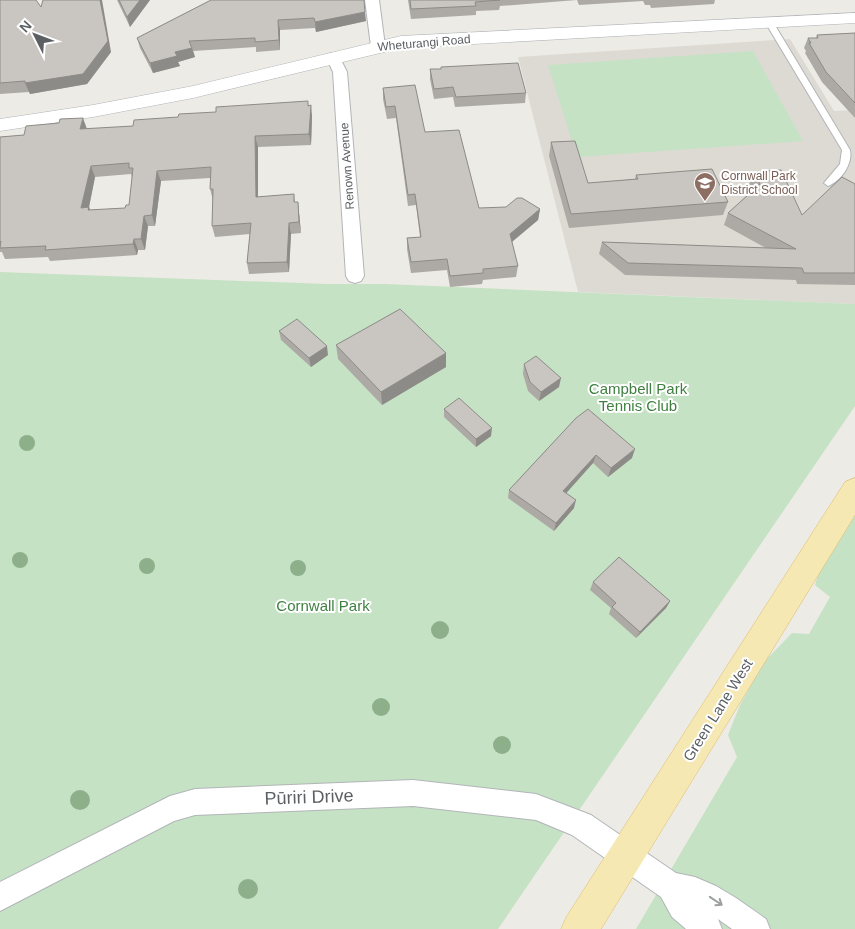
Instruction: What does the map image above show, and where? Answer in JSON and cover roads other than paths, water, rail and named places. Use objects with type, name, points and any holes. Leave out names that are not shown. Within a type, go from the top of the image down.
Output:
[{"type":"main road","name":"Green Lane West","points":[[580,929],[855,490]]},
{"type":"street","points":[[372,0],[378,46]]},
{"type":"street","name":"Wheturangi Road","points":[[0,124],[93,111],[193,92],[378,46],[434,40],[855,18]]},
{"type":"street","name":"Renown Avenue","points":[[333,57],[340,72],[355,276]]},
{"type":"street","name":"Pūriri Drive","points":[[1,893],[170,809],[196,802],[413,793],[536,806],[581,825],[671,887]]},
{"type":"street","points":[[671,887],[682,907],[708,929]]},
{"type":"street","points":[[671,887],[686,888],[708,896],[756,929]]},
{"type":"lane","points":[[769,22],[846,150],[848,156],[846,162],[840,173],[828,184]]},
{"type":"place","name":"Cornwall Park District School","points":[[705,202]]},
{"type":"park label","name":"Campbell Park Tennis Club","points":[[638,398]]},
{"type":"park label","name":"Cornwall Park","points":[[323,606]]}]
